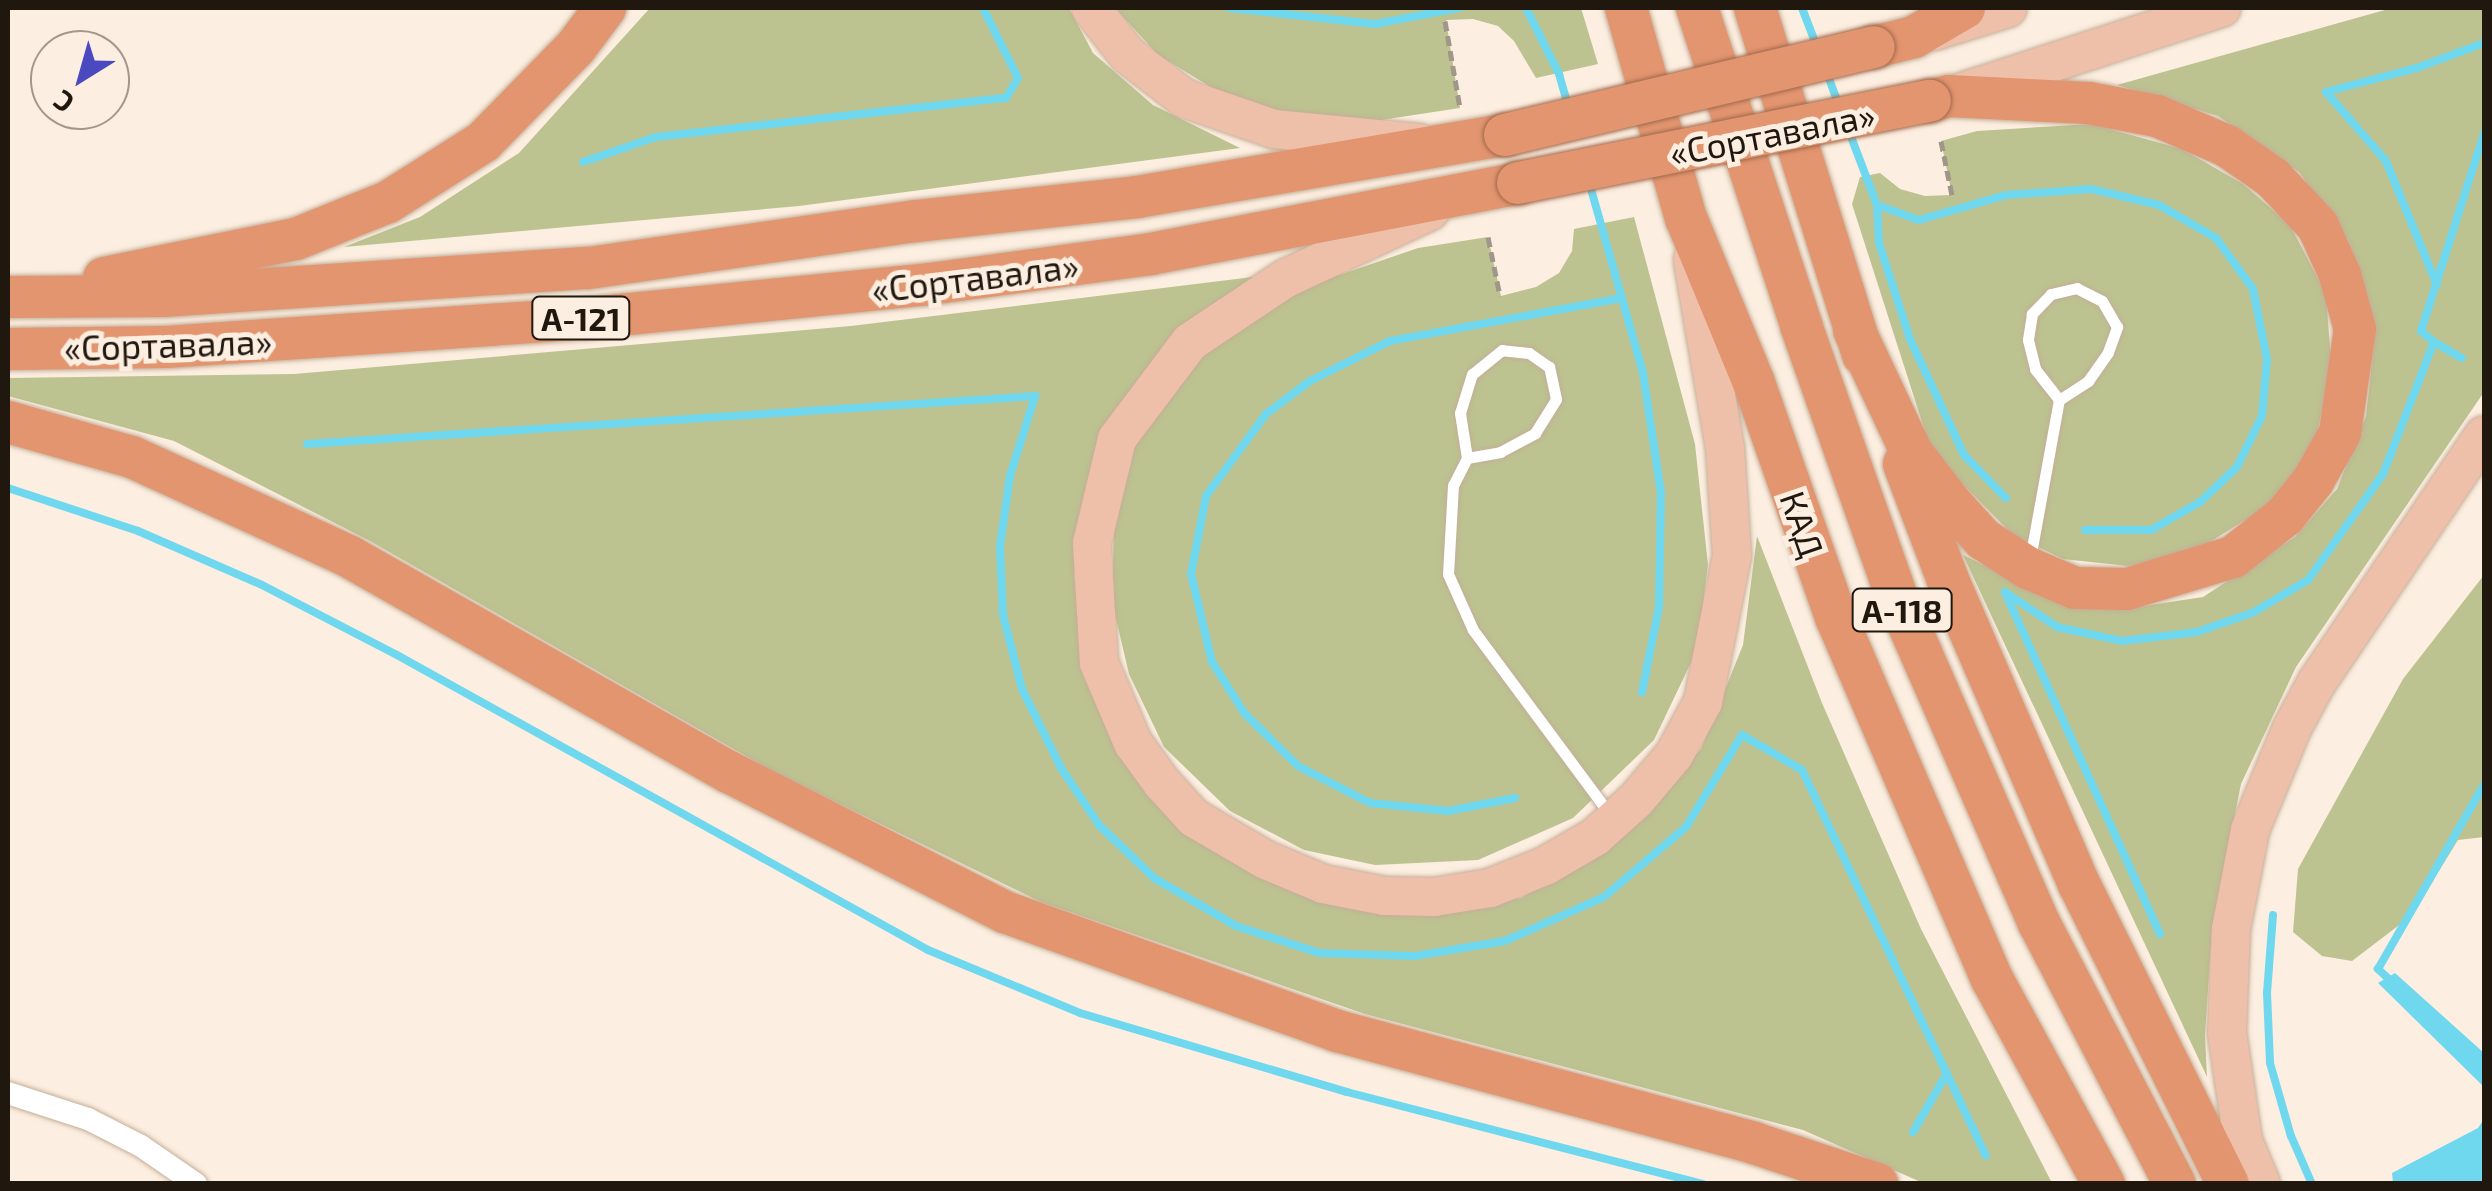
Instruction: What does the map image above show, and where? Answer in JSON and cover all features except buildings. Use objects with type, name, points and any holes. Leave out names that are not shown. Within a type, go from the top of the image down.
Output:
[{"type":"highway","points":[[20,297],[296,239],[388,202],[482,142],[576,48],[605,8]]},
{"type":"highway","name":"КАД","points":[[1626,8],[1686,218],[1754,383],[1836,616],[1992,979],[2104,1184]]},
{"type":"highway","name":"КАД","points":[[1698,8],[1802,328],[1897,598],[2039,923],[2174,1184]]},
{"type":"highway","points":[[1756,8],[1854,330],[1948,580],[2080,884],[2228,1184]]},
{"type":"highway","name":"«Сортавала»","points":[[20,297],[163,296],[589,268],[916,221],[1137,197],[1456,128],[1506,136],[1894,42],[1964,8]]},
{"type":"highway","name":"«Сортавала»","points":[[8,350],[166,347],[589,318],[930,284],[1152,254],[1939,98],[2088,103],[2157,116],[2227,146],[2273,178],[2318,226],[2340,275],[2354,329],[2340,434],[2314,481],[2285,516],[2234,557],[2127,589],[2075,588],[2028,568],[1984,539],[1912,453],[1854,330]]},
{"type":"highway","points":[[8,422],[132,456],[350,558],[727,771],[1005,912],[1337,1031],[1754,1143],[1876,1184]]},
{"type":"main road","points":[[1091,8],[1128,55],[1184,98],[1274,130],[1456,128]]},
{"type":"main road","points":[[1894,42],[2008,8]]},
{"type":"main road","points":[[1939,98],[2221,8]]},
{"type":"main road","points":[[1498,187],[1378,232],[1286,278],[1190,342],[1117,439],[1092,543],[1099,663],[1133,744],[1194,818],[1266,860],[1324,884],[1384,896],[1434,898],[1490,888],[1545,866],[1594,837],[1614,820],[1674,755],[1704,702],[1732,556],[1725,448],[1686,218]]},
{"type":"main road","points":[[2261,1184],[2243,1141],[2227,1032],[2231,929],[2250,830],[2292,728],[2317,682],[2484,436]]},
{"type":"street","points":[[8,1093],[88,1120],[140,1146],[196,1184]]},
{"type":"lane","points":[[2028,568],[2060,400],[2088,381],[2108,352],[2117,327],[2102,301],[2077,288],[2051,294],[2032,314],[2028,340],[2035,369],[2060,400]]},
{"type":"lane","points":[[1466,458],[1500,452],[1535,433],[1556,399],[1550,367],[1529,353],[1502,350],[1472,374],[1460,413],[1466,458],[1454,485],[1448,524],[1448,574],[1473,630],[1614,820]]},
{"type":"path","points":[[1445,20],[1456,128]]},
{"type":"path","points":[[1942,142],[1952,195]]},
{"type":"path","points":[[1488,237],[1500,296]]},
{"type":"green space","points":[[650,8],[1069,8],[1093,53],[1153,105],[1240,148],[799,206],[344,247],[420,217],[519,153]]},
{"type":"green space","points":[[1115,8],[1581,8],[1598,64],[1536,78],[1514,41],[1498,26],[1473,19],[1446,20],[1460,108],[1368,122],[1276,113],[1214,89],[1158,55]]},
{"type":"green space","points":[[2392,8],[2484,8],[2484,392],[2296,667],[2241,784],[2212,928],[2205,1035],[2207,1077],[1963,555],[2057,600],[2137,607],[2203,597],[2295,537],[2337,489],[2366,416],[2376,325],[2348,240],[2299,172],[2218,116],[2117,85]]},
{"type":"green space","points":[[2091,124],[2182,149],[2243,184],[2290,225],[2326,294],[2331,361],[2318,431],[2282,497],[2197,550],[2128,566],[2063,559],[2013,535],[1932,453],[1852,204],[1860,177],[1880,173],[1900,189],[1925,196],[1952,195],[1941,141],[1977,131]]},
{"type":"green space","points":[[1634,217],[1695,444],[1708,565],[1697,650],[1654,740],[1573,818],[1478,860],[1375,865],[1304,850],[1230,811],[1164,747],[1129,674],[1112,602],[1114,527],[1130,455],[1173,384],[1227,335],[1313,284],[1418,248],[1488,237],[1501,296],[1536,287],[1559,273],[1572,251],[1574,229]]},
{"type":"green space","points":[[1261,276],[1178,328],[1102,434],[1074,576],[1085,668],[1190,837],[1318,902],[1432,912],[1521,898],[1619,839],[1701,749],[1743,645],[1757,536],[1822,703],[1921,929],[2052,1183],[1923,1183],[1803,1130],[1365,1014],[1041,902],[774,772],[370,541],[174,441],[8,396],[8,378],[294,374],[851,326]]},
{"type":"green space","points":[[2484,575],[2484,837],[2458,840],[2411,916],[2352,961],[2322,956],[2293,932],[2298,869],[2403,679]]},
{"type":"water","points":[[2395,973],[2484,1053],[2484,1087],[2378,983]]},
{"type":"water","points":[[2484,1119],[2484,1183],[2393,1183],[2392,1173],[2478,1128]]},
{"type":"waterway","points":[[583,162],[656,137],[1006,98],[1018,78],[983,8]]},
{"type":"waterway","points":[[1230,8],[1375,24],[1459,8]]},
{"type":"waterway","points":[[1526,8],[1559,74],[1568,105]]},
{"type":"waterway","points":[[1802,8],[1816,45]]},
{"type":"waterway","points":[[2437,285],[2386,161],[2326,92],[2417,68],[2484,43]]},
{"type":"waterway","points":[[1827,73],[1839,106]]},
{"type":"waterway","points":[[1848,129],[1877,205],[1879,243],[1910,339],[1964,455],[2006,498]]},
{"type":"waterway","points":[[2160,934],[2005,592],[2057,627],[2122,641],[2197,632],[2254,612],[2308,580],[2383,474],[2434,342],[2421,331],[2484,133]]},
{"type":"waterway","points":[[1589,182],[1643,373],[1661,493],[1659,607],[1642,692]]},
{"type":"waterway","points":[[1877,205],[1919,220],[2006,195],[2091,189],[2159,205],[2216,238],[2253,289],[2267,359],[2262,416],[2237,467],[2200,502],[2151,530],[2085,530]]},
{"type":"waterway","points":[[1515,798],[1448,811],[1370,803],[1298,766],[1245,714],[1212,662],[1191,574],[1206,496],[1266,414],[1310,381],[1390,341],[1622,298]]},
{"type":"waterway","points":[[2434,342],[2462,358]]},
{"type":"waterway","points":[[307,444],[1035,396],[1010,476],[1000,546],[1003,615],[1022,689],[1061,768],[1099,825],[1154,878],[1236,926],[1319,953],[1415,956],[1505,941],[1604,897],[1686,827],[1742,735],[1802,770],[1986,1155]]},
{"type":"waterway","points":[[8,488],[138,531],[262,585],[397,655],[928,950],[1080,1013],[1347,1092],[1703,1184]]},
{"type":"waterway","points":[[2393,983],[2378,969],[2484,785]]},
{"type":"waterway","points":[[2273,915],[2267,993],[2270,1063],[2291,1136],[2312,1184]]},
{"type":"waterway","points":[[1913,1132],[1947,1073]]}]
